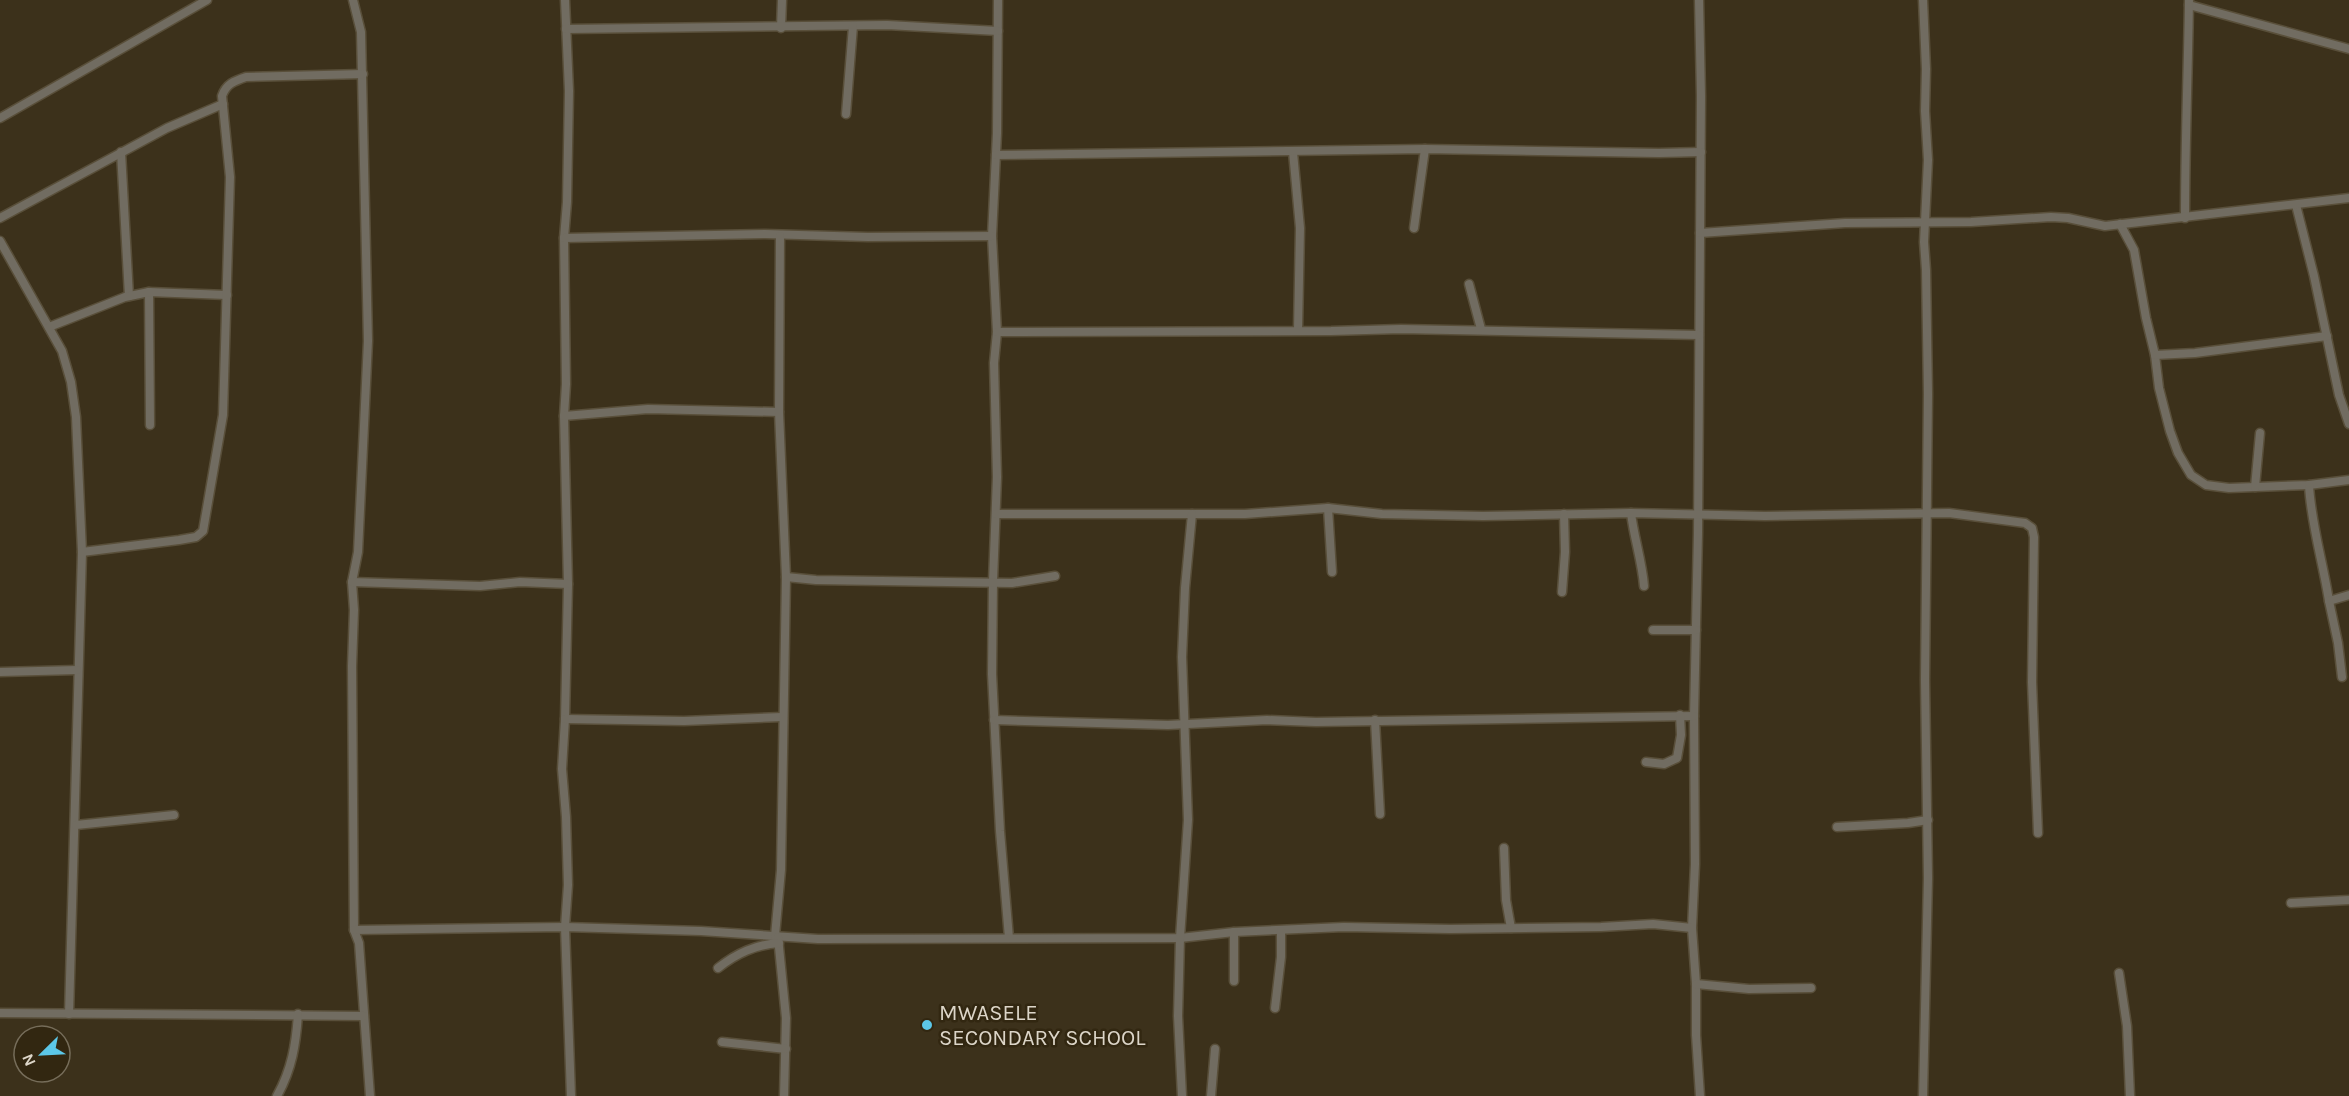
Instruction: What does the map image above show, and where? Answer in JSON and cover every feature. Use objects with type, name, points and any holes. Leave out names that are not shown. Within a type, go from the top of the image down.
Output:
[{"type":"street","points":[[0,118],[207,0]]},
{"type":"street","points":[[353,0],[361,32],[363,74],[368,341],[358,552],[352,582],[354,610],[352,666],[354,930],[358,944],[370,1096]]},
{"type":"street","points":[[565,0],[569,91],[564,238],[566,384],[564,416],[568,584],[566,719],[562,769],[567,844],[565,927],[571,1096]]},
{"type":"street","points":[[782,0],[782,28]]},
{"type":"street","points":[[998,0],[996,155],[992,236],[997,332],[994,363],[997,477],[993,581],[994,720],[1009,938]]},
{"type":"street","points":[[1699,0],[1701,152],[1694,716],[1695,864],[1692,928],[1700,1096]]},
{"type":"street","points":[[1923,0],[1928,160],[1924,221],[1928,394],[1925,515],[1928,820],[1923,1096]]},
{"type":"street","points":[[2185,218],[2189,3],[2349,49]]},
{"type":"street","points":[[566,29],[853,26],[998,31]]},
{"type":"street","points":[[846,114],[853,26]]},
{"type":"street","points":[[82,552],[179,540],[196,537],[203,531],[223,415],[230,177],[223,104],[225,89],[233,81],[246,77],[363,74]]},
{"type":"street","points":[[0,218],[167,128],[223,104]]},
{"type":"street","points":[[996,155],[1425,149],[1701,152]]},
{"type":"street","points":[[1414,228],[1425,149]]},
{"type":"street","points":[[121,152],[129,296]]},
{"type":"street","points":[[1293,152],[1300,228],[1298,330]]},
{"type":"street","points":[[1700,233],[1845,222],[1971,222],[2051,217],[2105,226],[2349,198]]},
{"type":"street","points":[[2296,205],[2339,395],[2349,424]]},
{"type":"street","points":[[2120,224],[2134,250],[2155,355],[2159,388],[2170,431],[2178,453],[2191,475],[2197,481],[2212,487],[2309,485],[2349,480]]},
{"type":"street","points":[[564,238],[765,234],[780,236],[992,236]]},
{"type":"street","points":[[780,236],[779,412],[786,577],[781,870],[777,939],[786,1018],[784,1096]]},
{"type":"street","points":[[0,241],[62,351],[76,417],[82,552],[69,1014]]},
{"type":"street","points":[[1468,284],[1481,329]]},
{"type":"street","points":[[49,327],[129,296],[148,292],[227,295]]},
{"type":"street","points":[[148,292],[150,425]]},
{"type":"street","points":[[997,332],[1481,329],[1699,335]]},
{"type":"street","points":[[2155,355],[2195,353],[2327,336]]},
{"type":"street","points":[[564,416],[648,410],[779,412]]},
{"type":"street","points":[[2255,487],[2260,433]]},
{"type":"street","points":[[2309,485],[2311,517],[2321,554],[2344,674]]},
{"type":"street","points":[[996,514],[1245,514],[1328,508],[1382,514],[1483,516],[1631,513],[1925,515],[1949,513],[2025,523],[2032,528],[2034,537],[2032,682],[2038,833]]},
{"type":"street","points":[[1328,508],[1332,572]]},
{"type":"street","points":[[1631,513],[1633,532],[1642,563],[1644,586]]},
{"type":"street","points":[[1182,1096],[1178,1016],[1180,938],[1188,820],[1182,657],[1185,588],[1192,514]]},
{"type":"street","points":[[1562,592],[1564,514]]},
{"type":"street","points":[[786,577],[880,582],[993,581],[1012,583],[1055,576]]},
{"type":"street","points":[[352,582],[480,586],[520,582],[568,584]]},
{"type":"street","points":[[2329,601],[2349,595]]},
{"type":"street","points":[[1653,630],[1696,630]]},
{"type":"street","points":[[0,672],[77,670]]},
{"type":"street","points":[[1646,762],[1664,764],[1677,758],[1681,735],[1680,715]]},
{"type":"street","points":[[994,720],[1184,725],[1267,720],[1316,722],[1694,716]]},
{"type":"street","points":[[566,719],[684,721],[782,717]]},
{"type":"street","points":[[1375,720],[1380,814]]},
{"type":"street","points":[[76,825],[174,815]]},
{"type":"street","points":[[1838,827],[1928,820]]},
{"type":"street","points":[[1504,848],[1506,900],[1511,928]]},
{"type":"street","points":[[2291,903],[2349,900]]},
{"type":"street","points":[[354,930],[565,927],[701,931],[777,939],[818,939],[1180,938],[1234,932],[1344,927],[1511,928],[1653,924],[1692,928]]},
{"type":"street","points":[[1275,1008],[1281,957],[1281,931]]},
{"type":"street","points":[[1234,932],[1234,981]]},
{"type":"street","points":[[718,968],[734,956],[777,939]]},
{"type":"street","points":[[2119,973],[2127,1026],[2130,1096]]},
{"type":"street","points":[[1696,984],[1749,989],[1811,988]]},
{"type":"street","points":[[0,1013],[364,1016]]},
{"type":"street","points":[[276,1096],[290,1071],[294,1056],[298,1014]]},
{"type":"street","points":[[722,1042],[786,1049]]},
{"type":"street","points":[[1211,1096],[1215,1049]]},
{"type":"place","name":"MWASELE SECONDARY SCHOOL","points":[[927,1025]]}]
